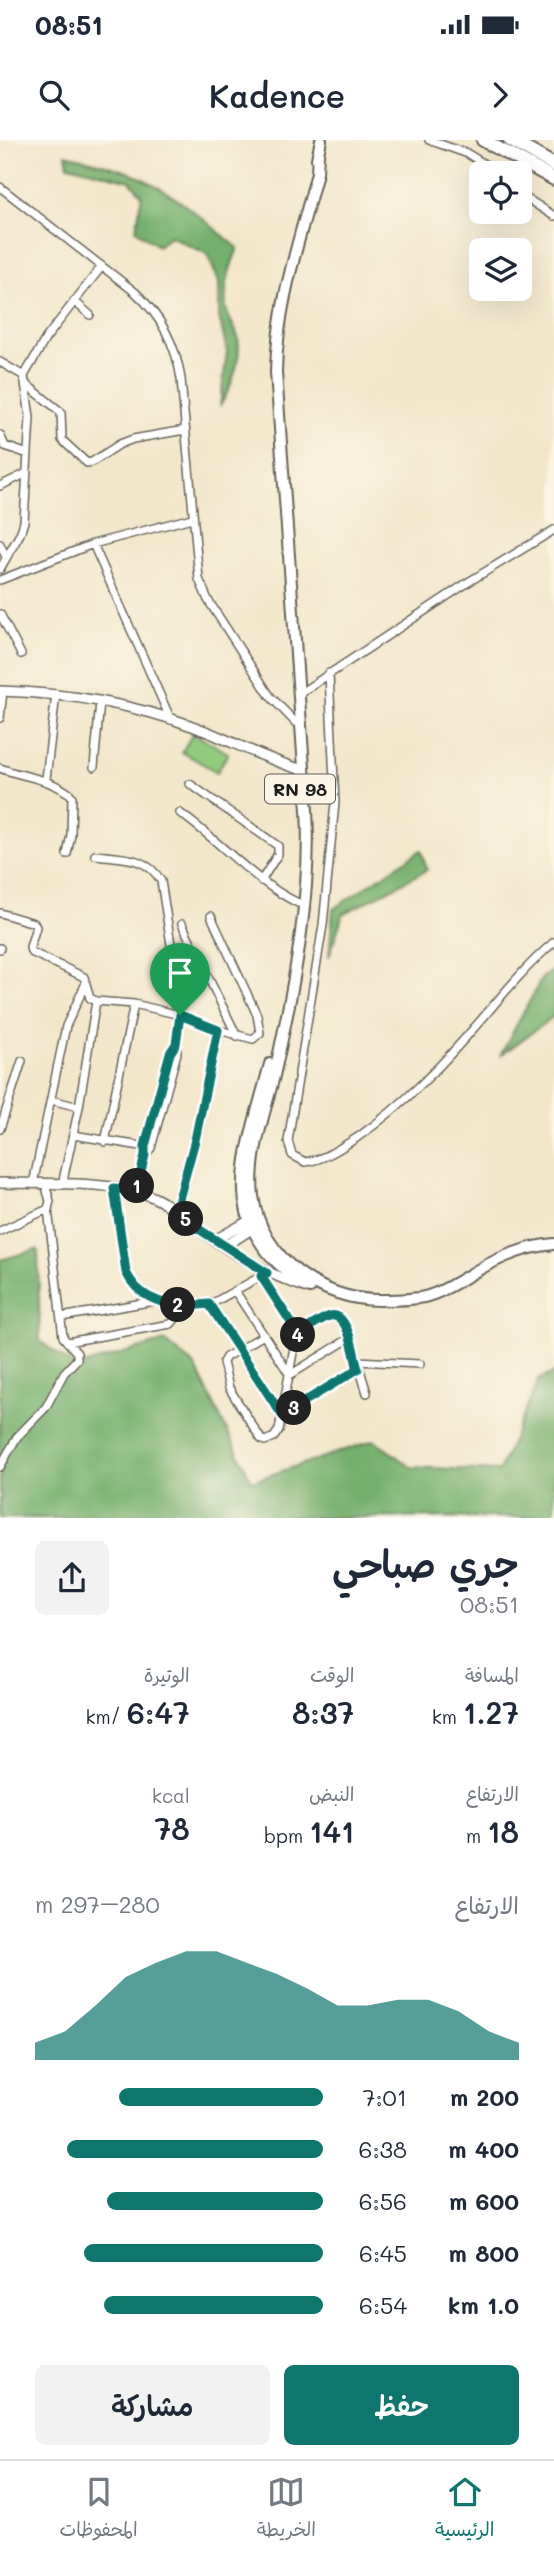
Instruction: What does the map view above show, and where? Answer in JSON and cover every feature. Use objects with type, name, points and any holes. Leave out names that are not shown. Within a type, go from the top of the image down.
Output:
[{"type":"highway","points":[[483,140],[554,179]]},
{"type":"highway","points":[[510,140],[554,165]]},
{"type":"main road","name":"RN 98","points":[[321,140],[279,290],[270,356],[300,769],[302,850],[298,903],[279,1024],[245,1163],[243,1187],[260,1245],[276,1264],[313,1290],[338,1300],[365,1304],[400,1303],[443,1290],[505,1256],[554,1244]]},
{"type":"main road","name":"RN 98","points":[[318,153],[317,173],[284,299],[276,355],[277,404],[308,824],[306,887],[283,1037],[253,1163],[254,1223],[282,1258],[309,1280],[324,1288],[365,1300],[417,1298]]},
{"type":"street","points":[[429,140],[479,161]]},
{"type":"street","points":[[0,187],[144,300],[169,336],[180,368],[197,572],[204,594],[270,696],[295,722]]},
{"type":"street","points":[[532,203],[554,216]]},
{"type":"street","points":[[0,569],[22,529],[30,417],[25,380],[46,338],[103,266]]},
{"type":"street","points":[[74,301],[90,315]]},
{"type":"street","points":[[0,362],[61,412],[62,440],[87,463],[133,439],[185,430]]},
{"type":"street","points":[[0,435],[3,447],[27,454]]},
{"type":"street","points":[[0,486],[25,474]]},
{"type":"street","points":[[0,580],[93,544],[192,518]]},
{"type":"street","points":[[299,694],[554,530]]},
{"type":"street","points":[[0,544],[6,557]]},
{"type":"street","points":[[93,544],[171,720]]},
{"type":"street","points":[[0,614],[21,654]]},
{"type":"street","points":[[329,673],[335,803],[323,925],[288,1141],[292,1155],[305,1162],[322,1156],[348,1143],[390,1113],[425,1081],[515,980],[554,942]]},
{"type":"street","points":[[0,718],[1,691],[56,694],[100,702],[193,726],[300,769]]},
{"type":"street","points":[[46,779],[56,694]]},
{"type":"street","points":[[94,768],[100,702]]},
{"type":"street","points":[[286,763],[299,757]]},
{"type":"street","points":[[0,768],[56,783],[72,797],[71,835],[67,854]]},
{"type":"street","points":[[190,784],[278,846],[278,854],[261,881]]},
{"type":"street","points":[[180,813],[210,834],[261,881],[298,903]]},
{"type":"street","points":[[95,855],[108,854],[127,858],[153,870],[161,881],[180,1015],[177,1053],[136,1192]]},
{"type":"street","points":[[0,914],[34,923],[36,927],[30,947],[32,952],[84,977],[88,996],[96,1001],[134,1004],[180,1015],[237,1036],[257,1038],[260,1029],[257,1015],[211,916]]},
{"type":"street","points":[[182,924],[237,1036]]},
{"type":"street","points":[[33,1184],[66,1026],[86,983]]},
{"type":"street","points":[[62,1185],[74,1135],[96,1001]]},
{"type":"street","points":[[106,1142],[134,1004]]},
{"type":"street","points":[[176,1210],[195,1140],[218,1030]]},
{"type":"street","points":[[0,1129],[22,1061]]},
{"type":"street","points":[[51,1100],[79,1107]]},
{"type":"street","points":[[74,1135],[148,1147]]},
{"type":"street","points":[[0,1183],[114,1188],[153,1197],[176,1210],[194,1226],[264,1274],[313,1290]]},
{"type":"street","points":[[0,1467],[16,1437],[46,1407],[64,1373],[77,1359],[77,1353],[64,1337],[47,1209],[50,1202],[45,1184]]},
{"type":"street","points":[[114,1188],[126,1272],[130,1280],[155,1301],[167,1305],[209,1304],[264,1274]]},
{"type":"street","points":[[0,1231],[47,1209]]},
{"type":"street","points":[[215,1240],[254,1223]]},
{"type":"street","points":[[225,1245],[254,1223]]},
{"type":"street","points":[[264,1274],[296,1336],[282,1415],[276,1435],[267,1440],[261,1439],[227,1382],[223,1360],[264,1335]]},
{"type":"street","points":[[235,1291],[290,1375]]},
{"type":"street","points":[[61,1317],[155,1301]]},
{"type":"street","points":[[209,1304],[282,1415]]},
{"type":"street","points":[[67,1342],[171,1324],[187,1305]]},
{"type":"street","points":[[296,1336],[334,1316],[343,1322],[367,1394]]},
{"type":"street","points":[[290,1375],[350,1338]]},
{"type":"street","points":[[282,1415],[357,1365],[421,1364]]},
{"type":"green space","points":[[66,154],[130,173],[160,188],[187,206],[238,248],[228,276],[226,291],[227,311],[238,338],[237,364],[232,382],[220,406],[227,351],[219,317],[219,282],[207,254],[170,236],[158,246],[136,230],[142,195],[130,181],[68,165]]},
{"type":"green space","points":[[193,733],[228,753],[217,772],[182,752]]},
{"type":"green space","points":[[421,850],[427,870],[343,914],[329,957],[333,909]]},
{"type":"green space","points":[[554,970],[554,1016],[500,1056],[542,978]]},
{"type":"green space","points":[[38,1249],[40,1341],[75,1367],[165,1341],[195,1366],[252,1481],[374,1440],[411,1467],[499,1471],[539,1379],[554,1373],[554,1517],[0,1518],[0,1260]]},
{"type":"route","points":[[180,1015],[218,1030],[195,1140],[176,1210],[194,1226],[267,1273],[261,1276],[292,1324],[296,1336],[329,1316],[340,1319],[348,1331],[358,1369],[282,1415],[209,1304],[159,1303],[133,1283],[126,1272],[114,1188],[136,1192],[145,1146],[170,1053],[176,1044],[180,1015]]}]
